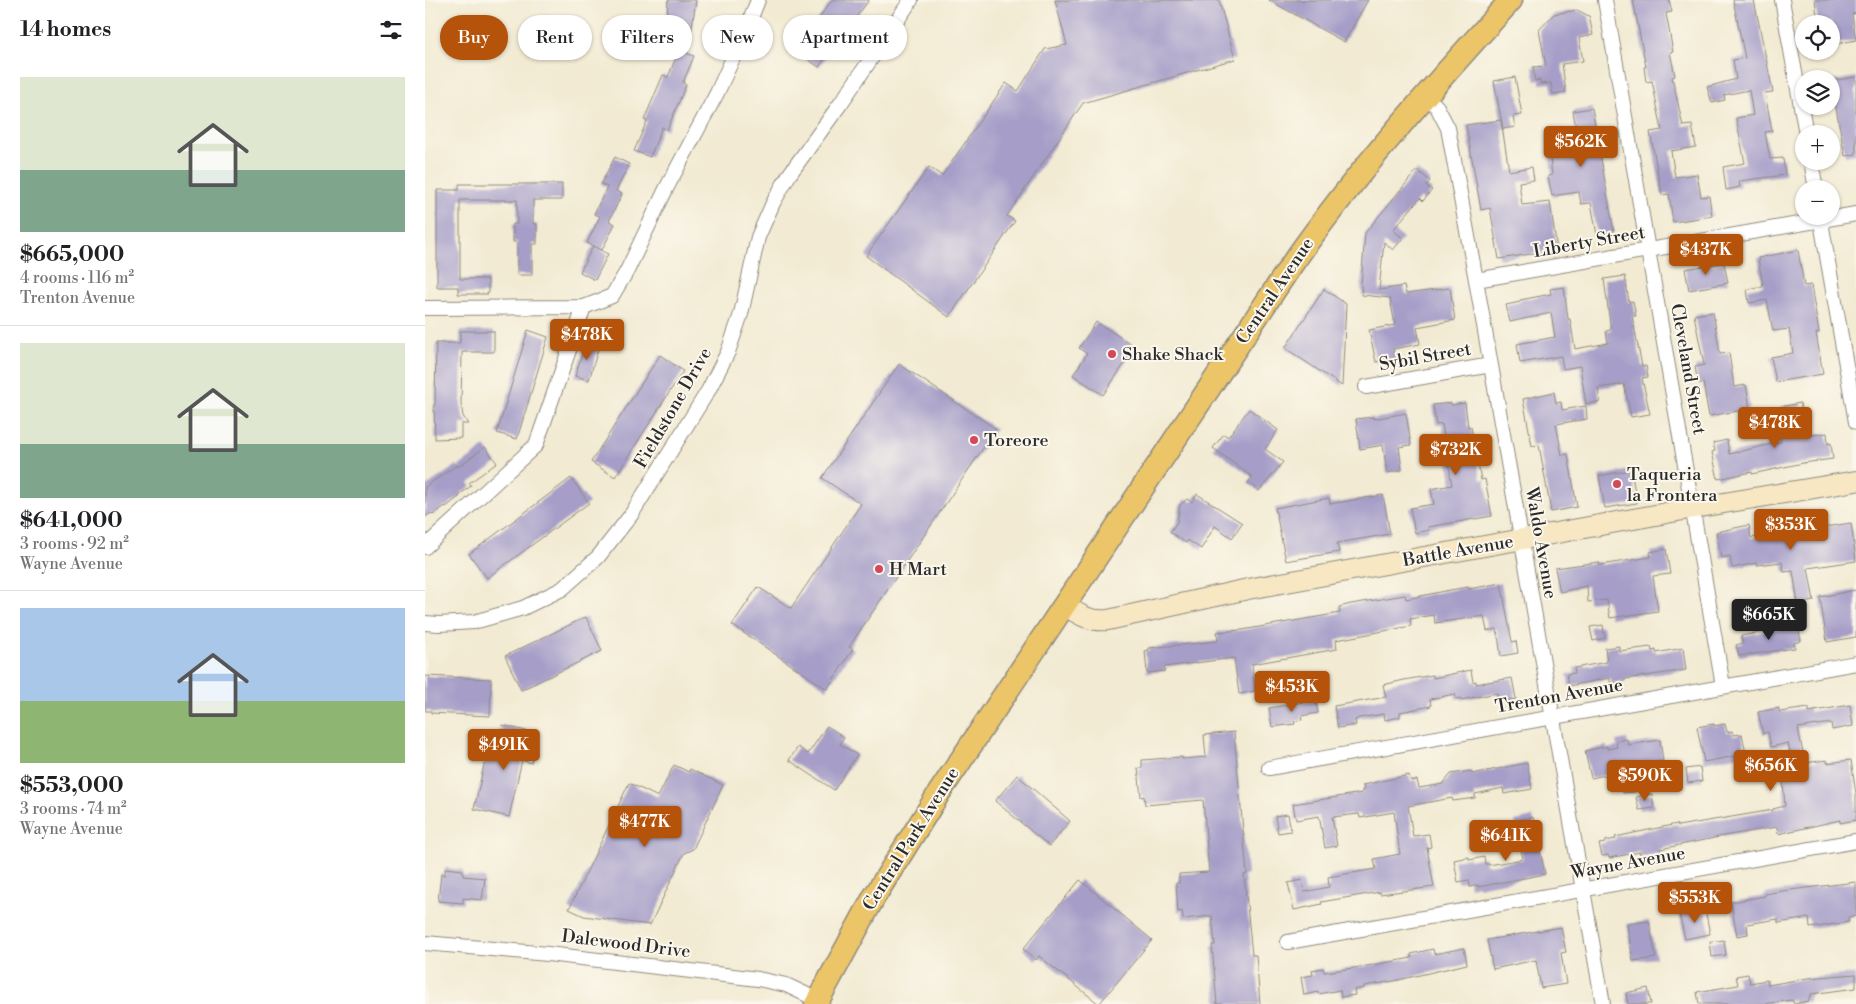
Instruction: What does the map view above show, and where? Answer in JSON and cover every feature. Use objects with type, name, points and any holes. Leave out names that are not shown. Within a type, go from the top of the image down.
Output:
[{"type":"main road","name":"Central Avenue","points":[[1015,679],[1329,212],[1390,136],[1511,0]]},
{"type":"main road","name":"Central Park Avenue","points":[[817,1002],[854,932],[899,857],[1015,679]]},
{"type":"street","points":[[425,308],[584,307],[612,296],[627,271],[666,189],[717,93],[758,0]]},
{"type":"street","name":"Fieldstone Drive","points":[[425,623],[474,622],[523,608],[562,589],[598,558],[631,515],[716,376],[741,314],[758,236],[773,203],[789,175],[911,0]]},
{"type":"street","name":"Cleveland Street","points":[[1605,0],[1623,93],[1723,686]]},
{"type":"street","points":[[1782,0],[1804,125]]},
{"type":"street","name":"Waldo Avenue","points":[[1426,96],[1437,107],[1448,128],[1603,1004]]},
{"type":"street","name":"Liberty Street","points":[[1840,216],[1856,214]]},
{"type":"street","name":"Liberty Street","points":[[1476,280],[1795,223]]},
{"type":"street","points":[[1822,225],[1856,422]]},
{"type":"street","points":[[425,547],[536,445],[584,307]]},
{"type":"street","name":"Sybil Street","points":[[1366,386],[1491,365]]},
{"type":"street","name":"Battle Avenue","points":[[1065,606],[1087,619],[1094,621],[1108,620],[1248,589],[1694,508],[1856,481]]},
{"type":"street","name":"Trenton Avenue","points":[[1269,768],[1856,663]]},
{"type":"street","name":"Wayne Avenue","points":[[1288,942],[1856,840]]},
{"type":"street","name":"Dalewood Drive","points":[[425,943],[557,955],[757,979],[782,984],[817,1002]]},
{"type":"building","points":[[668,0],[696,0],[692,27],[692,15],[667,15]]},
{"type":"building","points":[[832,0],[869,0],[858,15],[821,15]]},
{"type":"building","points":[[1055,0],[1219,0],[1235,59],[1083,103],[1007,216],[1015,221],[949,317],[866,256],[929,167],[942,176],[1006,83],[1018,91],[1045,49],[1067,45]]},
{"type":"building","points":[[1269,0],[1368,0],[1344,42]]},
{"type":"building","points":[[1633,0],[1669,0],[1672,12],[1666,13],[1673,52],[1670,52],[1675,76],[1672,77],[1683,126],[1692,125],[1696,147],[1671,151],[1675,177],[1697,174],[1701,197],[1709,196],[1712,216],[1673,222],[1669,194],[1662,195],[1650,132],[1662,130],[1652,81],[1646,82],[1644,67],[1646,67]]},
{"type":"building","points":[[1733,0],[1754,0],[1773,92],[1765,93],[1772,131],[1765,132],[1770,159],[1783,158],[1785,175],[1739,181],[1740,187],[1726,190],[1723,167],[1745,163],[1736,118],[1753,115],[1749,90],[1724,95],[1725,100],[1712,103],[1707,87],[1736,79],[1733,60],[1745,58]]},
{"type":"building","points":[[1815,0],[1856,0],[1856,13],[1852,14],[1856,40],[1840,43],[1840,15],[1817,15]]},
{"type":"building","points":[[1577,10],[1589,16],[1593,35],[1579,38],[1583,61],[1562,64],[1566,92],[1553,94],[1551,83],[1540,84],[1540,80],[1535,81],[1533,67],[1546,66],[1539,30],[1554,14]]},
{"type":"building","points":[[692,55],[694,56],[683,83],[686,85],[667,130],[662,127],[650,157],[634,151],[647,121],[644,120],[663,75],[668,77],[675,60],[692,60]]},
{"type":"building","points":[[808,60],[824,60],[819,67]]},
{"type":"building","points":[[1515,77],[1522,115],[1513,116],[1515,127],[1503,129],[1494,81]]},
{"type":"building","points":[[1856,77],[1856,154],[1845,156],[1837,115],[1840,115],[1840,80]]},
{"type":"building","points":[[1592,108],[1614,232],[1597,235],[1591,203],[1581,204],[1579,192],[1552,196],[1548,176],[1552,175],[1547,135],[1576,129],[1573,111]]},
{"type":"building","points":[[1501,120],[1509,171],[1532,167],[1534,180],[1519,182],[1522,205],[1550,202],[1557,250],[1499,259],[1490,208],[1481,210],[1466,125]]},
{"type":"building","points":[[615,157],[629,164],[616,191],[622,194],[609,221],[615,224],[602,250],[587,243],[600,216],[594,214],[607,187],[601,184]]},
{"type":"building","points":[[1417,170],[1430,181],[1426,186],[1432,190],[1423,201],[1420,198],[1393,230],[1403,238],[1393,250],[1384,242],[1379,290],[1404,286],[1406,294],[1450,288],[1455,320],[1417,327],[1420,344],[1393,349],[1395,358],[1376,362],[1369,330],[1395,325],[1390,298],[1362,295],[1365,233]]},
{"type":"building","points":[[459,184],[562,184],[562,200],[533,200],[533,224],[537,224],[537,244],[532,244],[532,275],[517,275],[517,242],[513,242],[513,224],[517,224],[517,200],[460,200],[460,279],[488,279],[488,294],[458,294],[458,287],[437,287],[437,190],[459,190]]},
{"type":"building","points":[[593,246],[608,254],[595,280],[580,272]]},
{"type":"building","points":[[1798,250],[1804,286],[1811,285],[1819,333],[1816,333],[1823,374],[1776,382],[1771,357],[1793,353],[1789,329],[1773,331],[1767,300],[1749,303],[1747,289],[1763,286],[1758,258]]},
{"type":"building","points":[[1724,263],[1728,283],[1689,290],[1685,269]]},
{"type":"building","points":[[1625,276],[1629,302],[1633,301],[1636,316],[1632,316],[1642,366],[1646,366],[1648,377],[1642,378],[1650,414],[1631,417],[1624,384],[1598,388],[1600,402],[1586,404],[1580,366],[1563,369],[1561,356],[1520,363],[1517,344],[1555,337],[1551,313],[1510,322],[1506,305],[1520,302],[1520,300],[1551,294],[1550,289],[1564,287],[1568,319],[1570,319],[1575,349],[1608,343],[1606,331],[1611,330],[1604,279]]},
{"type":"building","points":[[1324,289],[1346,304],[1342,386],[1285,348]]},
{"type":"building","points":[[1713,312],[1720,354],[1729,353],[1734,387],[1746,385],[1750,409],[1709,416],[1703,383],[1698,383],[1695,367],[1704,365],[1694,315]]},
{"type":"building","points":[[1096,322],[1136,347],[1103,395],[1073,375],[1087,354],[1079,348]]},
{"type":"building","points":[[528,330],[548,337],[517,439],[497,433]]},
{"type":"building","points":[[460,331],[494,331],[494,352],[462,352],[461,404],[463,416],[468,424],[461,424],[461,438],[435,439],[436,343],[460,343]]},
{"type":"building","points":[[586,342],[599,346],[589,380],[575,376]]},
{"type":"building","points":[[660,355],[683,371],[615,477],[591,462]]},
{"type":"building","points":[[899,364],[996,429],[849,647],[853,649],[827,689],[732,625],[758,587],[791,608],[861,504],[822,478]]},
{"type":"building","points":[[1554,392],[1556,403],[1561,402],[1562,410],[1586,406],[1587,419],[1556,424],[1562,455],[1568,454],[1577,507],[1551,512],[1539,445],[1532,446],[1523,399]]},
{"type":"building","points":[[1451,403],[1451,405],[1465,403],[1468,427],[1471,427],[1481,480],[1485,479],[1492,516],[1428,527],[1429,530],[1415,533],[1410,508],[1434,504],[1431,489],[1452,485],[1442,424],[1436,425],[1433,405]]},
{"type":"building","points":[[1800,403],[1806,436],[1827,433],[1828,444],[1831,443],[1833,459],[1718,479],[1712,452],[1715,451],[1713,443],[1727,440],[1729,454],[1781,442],[1779,431],[1784,430],[1780,407]]},
{"type":"building","points":[[1249,409],[1278,430],[1265,449],[1283,462],[1259,491],[1248,483],[1252,477],[1213,448],[1224,434],[1228,437]]},
{"type":"building","points":[[1406,413],[1411,445],[1399,447],[1402,470],[1387,473],[1383,445],[1360,449],[1356,419],[1373,417],[1373,419]]},
{"type":"building","points":[[485,447],[497,463],[469,483],[471,486],[446,507],[433,515],[431,513],[425,517],[425,487],[457,465],[458,467]]},
{"type":"building","points":[[1631,470],[1637,503],[1605,508],[1599,476]]},
{"type":"building","points":[[571,478],[589,503],[487,578],[469,554]]},
{"type":"building","points":[[1197,494],[1242,523],[1232,538],[1215,526],[1201,549],[1188,540],[1186,543],[1170,532],[1177,522],[1180,505],[1187,499],[1192,502]]},
{"type":"building","points":[[1383,495],[1390,534],[1337,543],[1339,552],[1286,561],[1275,508],[1329,498],[1330,504]]},
{"type":"building","points":[[1851,523],[1856,561],[1808,568],[1814,601],[1798,604],[1793,571],[1784,572],[1782,562],[1757,565],[1757,563],[1732,568],[1730,556],[1721,558],[1716,532],[1749,525],[1751,538]]},
{"type":"building","points":[[1666,549],[1670,574],[1653,576],[1658,611],[1610,618],[1607,600],[1588,602],[1587,586],[1560,592],[1555,568],[1599,562],[1600,565],[1651,557],[1650,552]]},
{"type":"building","points":[[1501,583],[1512,642],[1516,641],[1518,653],[1501,656],[1497,629],[1487,631],[1484,616],[1435,623],[1434,615],[1410,619],[1411,626],[1336,640],[1337,649],[1252,664],[1255,691],[1239,694],[1234,658],[1164,667],[1165,671],[1147,673],[1145,651],[1149,650],[1149,648],[1218,641],[1217,632],[1242,630],[1340,613],[1339,607],[1351,604],[1405,595],[1406,599],[1450,590],[1468,587],[1469,589]]},
{"type":"building","points":[[1856,590],[1856,637],[1827,642],[1820,597]]},
{"type":"building","points":[[586,617],[602,651],[521,690],[505,656]]},
{"type":"building","points":[[1603,625],[1605,638],[1593,641],[1590,627]]},
{"type":"building","points":[[1798,625],[1801,641],[1794,643],[1795,648],[1739,656],[1736,645],[1743,643],[1741,636]]},
{"type":"building","points":[[1619,646],[1619,651],[1651,647],[1652,651],[1656,650],[1656,653],[1683,648],[1686,670],[1625,679],[1625,681],[1610,683],[1610,678],[1569,686],[1567,674],[1575,673],[1574,668],[1607,662],[1605,648]]},
{"type":"building","points":[[1471,670],[1473,682],[1476,681],[1476,684],[1512,678],[1516,699],[1498,702],[1497,693],[1461,700],[1461,698],[1456,699],[1455,694],[1430,699],[1431,706],[1400,712],[1400,717],[1385,720],[1384,714],[1359,718],[1355,720],[1356,725],[1338,728],[1334,706],[1386,697],[1383,685],[1433,675],[1433,678]]},
{"type":"building","points":[[425,676],[491,679],[490,716],[431,713],[431,711],[425,711]]},
{"type":"building","points":[[1316,700],[1318,713],[1301,716],[1302,720],[1294,721],[1295,724],[1272,727],[1269,708]]},
{"type":"building","points":[[1850,705],[1853,726],[1832,730],[1831,723],[1798,728],[1805,763],[1827,760],[1827,763],[1851,760],[1856,794],[1856,820],[1840,823],[1840,820],[1778,834],[1777,827],[1729,835],[1660,849],[1661,853],[1640,857],[1640,852],[1609,858],[1608,855],[1602,856],[1599,844],[1616,839],[1615,837],[1677,824],[1678,826],[1773,810],[1785,806],[1782,771],[1794,770],[1788,743],[1771,747],[1768,732],[1763,734],[1758,712],[1779,708],[1779,712],[1809,708],[1809,712]]},
{"type":"building","points":[[1714,724],[1714,726],[1725,724],[1727,732],[1732,731],[1733,735],[1742,734],[1746,754],[1704,762],[1697,727]]},
{"type":"building","points":[[502,725],[538,734],[531,763],[522,760],[509,817],[474,809],[487,752],[495,754]]},
{"type":"building","points":[[827,726],[844,737],[840,744],[857,755],[834,790],[789,760],[798,747],[808,754]]},
{"type":"building","points":[[1234,732],[1247,874],[1244,875],[1252,955],[1256,955],[1260,1004],[1217,1004],[1212,945],[1215,945],[1212,916],[1183,919],[1182,911],[1178,912],[1176,883],[1179,883],[1179,874],[1209,872],[1203,800],[1145,805],[1144,796],[1141,797],[1138,768],[1142,768],[1142,760],[1206,757],[1204,735]]},
{"type":"building","points":[[1627,739],[1628,745],[1660,740],[1663,761],[1631,766],[1635,792],[1623,793],[1620,772],[1591,778],[1585,751],[1607,746],[1607,749],[1617,747],[1616,741]]},
{"type":"building","points":[[1527,763],[1532,789],[1504,794],[1503,788],[1475,794],[1475,798],[1453,801],[1452,798],[1408,806],[1413,836],[1429,834],[1431,847],[1427,848],[1434,887],[1380,894],[1380,892],[1321,902],[1322,904],[1294,910],[1288,883],[1302,880],[1304,892],[1329,887],[1328,877],[1376,869],[1374,859],[1400,854],[1394,812],[1360,818],[1359,814],[1332,817],[1337,846],[1325,848],[1319,816],[1296,820],[1293,804],[1362,793],[1362,790],[1364,790],[1363,785],[1409,775],[1411,781],[1417,780],[1419,788],[1443,784],[1451,774],[1471,771],[1472,774]]},
{"type":"building","points":[[674,765],[689,772],[690,769],[723,785],[693,849],[684,853],[650,925],[584,916],[569,909],[629,783],[658,797]]},
{"type":"building","points":[[1700,767],[1702,781],[1688,783],[1686,769]]},
{"type":"building","points":[[1017,775],[1070,821],[1049,846],[995,801]]},
{"type":"building","points":[[1652,794],[1654,808],[1639,810],[1636,797]]},
{"type":"building","points":[[1288,814],[1291,831],[1278,833],[1275,816]]},
{"type":"building","points":[[1533,817],[1545,874],[1478,887],[1478,885],[1470,887],[1469,880],[1458,882],[1454,860],[1484,857],[1485,864],[1489,865],[1523,859],[1515,821]]},
{"type":"building","points":[[445,868],[463,870],[463,876],[485,878],[482,900],[463,898],[463,903],[438,901],[441,874],[445,875]]},
{"type":"building","points":[[1080,880],[1152,940],[1099,1004],[1039,956],[1036,960],[1023,949]]},
{"type":"building","points":[[1856,882],[1856,916],[1848,917],[1849,922],[1810,928],[1809,918],[1778,923],[1778,919],[1747,924],[1748,934],[1737,936],[1731,902],[1782,891]]},
{"type":"building","points":[[1705,909],[1710,934],[1685,939],[1679,914]]},
{"type":"building","points":[[1649,921],[1656,958],[1633,961],[1627,924]]},
{"type":"building","points":[[1561,927],[1566,952],[1561,953],[1566,984],[1541,988],[1536,960],[1493,969],[1487,940]]},
{"type":"building","points":[[1724,940],[1726,955],[1712,957],[1710,942]]},
{"type":"building","points":[[1464,948],[1467,964],[1364,986],[1364,988],[1354,990],[1355,995],[1341,997],[1340,990],[1304,995],[1301,977],[1313,975],[1312,970],[1323,968],[1324,972],[1361,967],[1412,958],[1411,954],[1433,949],[1434,954]]},
{"type":"building","points":[[1748,974],[1750,983],[1767,980],[1768,985],[1808,978],[1856,974],[1856,988],[1811,994],[1809,1001],[1794,1004],[1792,1000],[1764,1004],[1699,1004],[1697,992],[1738,985],[1736,976]]},
{"type":"building","points":[[1648,988],[1651,1004],[1628,1004],[1626,993]]},
{"type":"place","name":"Shake Shack","points":[[1112,354]]},
{"type":"place","name":"Toreore","points":[[974,440]]},
{"type":"place","name":"Taqueria la Frontera","points":[[1617,484]]},
{"type":"place","name":"H Mart","points":[[879,569]]}]
